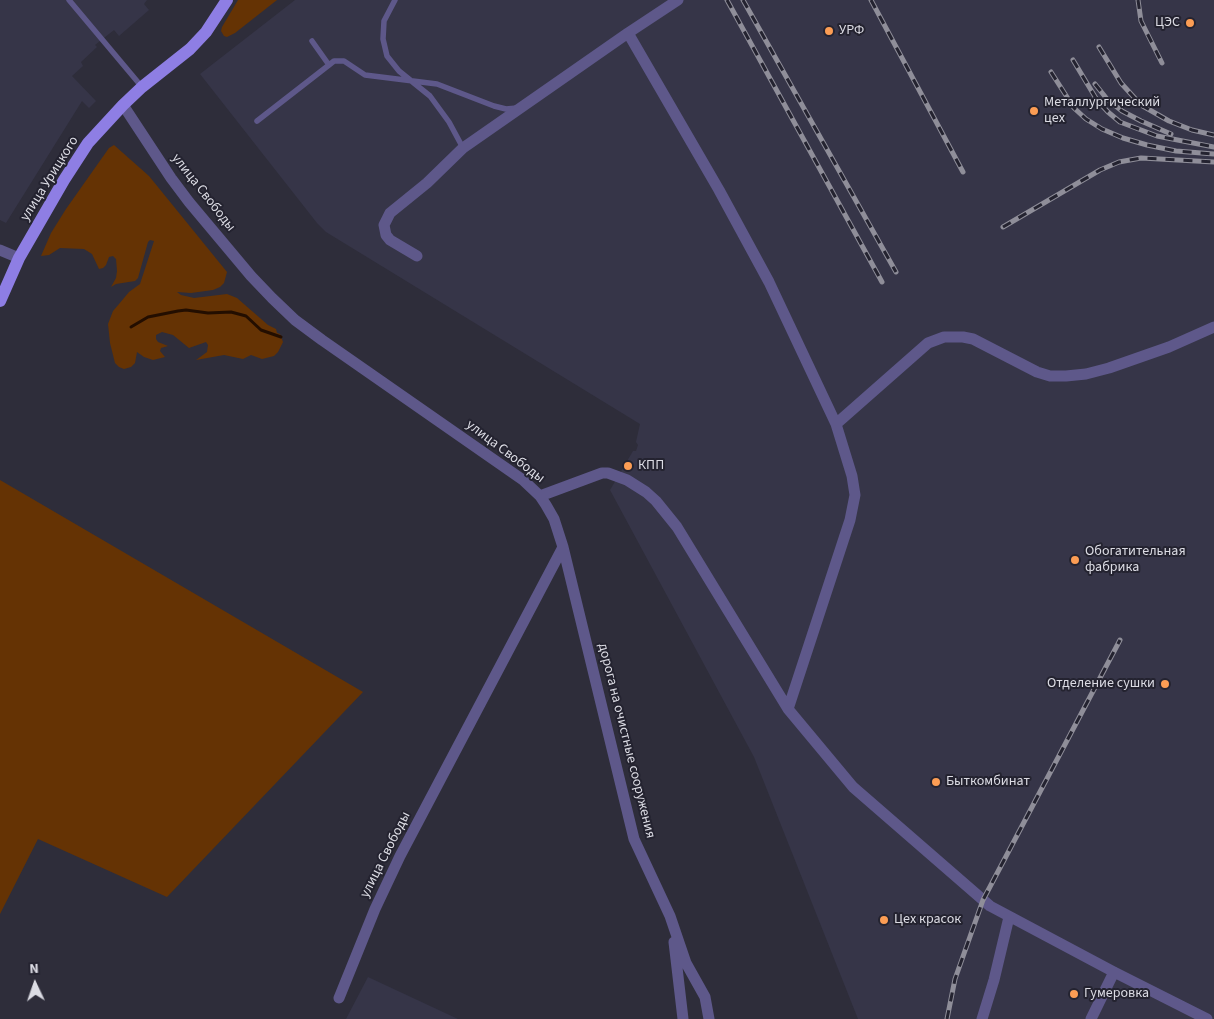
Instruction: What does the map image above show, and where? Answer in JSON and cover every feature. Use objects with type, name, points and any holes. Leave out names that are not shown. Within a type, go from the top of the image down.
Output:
[{"type":"main road","name":"улица Урицкого","points":[[0,301],[19,258],[88,143],[123,105],[190,49],[219,15],[227,0]]},
{"type":"street","points":[[417,256],[390,240],[384,230],[385,220],[390,214],[427,183],[463,148],[678,0]]},
{"type":"street","points":[[628,33],[719,190],[765,275],[836,424],[852,476],[855,495],[853,506],[838,560],[788,709]]},
{"type":"street","name":"улица Свободы","points":[[123,105],[189,202],[244,269],[272,298],[322,340],[524,480],[540,496],[554,519],[563,547],[400,856],[375,909],[339,998]]},
{"type":"street","points":[[0,250],[19,258]]},
{"type":"street","points":[[836,424],[928,343],[944,337],[973,339],[1037,372],[1050,376],[1066,376],[1086,374],[1110,368],[1169,347],[1214,327]]},
{"type":"street","points":[[540,496],[602,473],[608,473],[627,480],[656,501],[677,528],[788,709],[853,787],[990,906],[1114,972],[1208,1019]]},
{"type":"street","name":"дорога на очистные сооружения","points":[[563,547],[634,839],[670,916],[686,963],[705,997],[710,1019]]},
{"type":"street","points":[[670,916],[683,1019]]},
{"type":"street","points":[[982,1019],[994,980],[1009,916]]},
{"type":"street","points":[[1091,1019],[1114,972]]},
{"type":"lane","points":[[69,0],[142,88]]},
{"type":"lane","points":[[394,0],[384,21],[384,47],[392,63],[430,96],[449,122],[463,148]]},
{"type":"lane","points":[[312,41],[329,65]]},
{"type":"lane","points":[[257,121],[334,60],[349,64],[364,75],[410,79],[448,87],[494,106],[506,109],[520,108]]},
{"type":"shaded area","points":[[0,0],[147,0],[144,4],[149,10],[119,36],[114,30],[95,45],[97,47],[81,62],[83,66],[72,76],[96,101],[89,108],[82,101],[6,223],[0,220]]},
{"type":"shaded area","points":[[238,0],[277,0],[235,33],[227,37],[224,36],[221,31],[222,27]]},
{"type":"shaded area","points":[[295,0],[1214,0],[1214,1019],[858,1019],[754,757],[610,490],[633,451],[636,451],[640,424],[326,232],[200,74]]},
{"type":"shaded area","points":[[114,145],[149,176],[227,272],[224,283],[213,290],[191,293],[177,292],[194,298],[227,294],[237,298],[280,334],[283,342],[274,356],[262,359],[251,355],[243,359],[224,355],[196,360],[207,352],[208,345],[206,342],[189,348],[173,335],[162,332],[156,335],[156,339],[158,342],[168,346],[161,348],[160,351],[165,357],[153,360],[137,352],[135,363],[131,367],[124,369],[115,363],[108,324],[113,311],[129,292],[140,284],[154,241],[150,240],[148,242],[138,278],[135,281],[116,284],[111,287],[116,278],[117,271],[116,259],[113,256],[109,257],[103,268],[99,269],[92,254],[84,249],[60,248],[49,255],[41,256],[51,233],[66,209],[109,148]]},
{"type":"shaded area","points":[[0,480],[363,692],[167,897],[38,839],[0,914]]},
{"type":"shaded area","points":[[368,977],[458,1019],[346,1019]]},
{"type":"waterway","points":[[131,327],[148,317],[178,311],[231,312],[246,316],[261,330],[281,337]]},
{"type":"railway","points":[[727,0],[882,282]]},
{"type":"railway","points":[[743,0],[896,272]]},
{"type":"railway","points":[[871,0],[963,172]]},
{"type":"railway","points":[[1138,0],[1141,21],[1162,63]]},
{"type":"railway","points":[[1099,47],[1121,83],[1141,105],[1169,121],[1192,130],[1214,135]]},
{"type":"railway","points":[[1073,60],[1097,100],[1120,122],[1157,136],[1214,147]]},
{"type":"railway","points":[[1051,72],[1074,108],[1086,119],[1102,129],[1147,145],[1176,151],[1214,154]]},
{"type":"railway","points":[[1095,84],[1107,99],[1122,111],[1171,134]]},
{"type":"railway","points":[[1003,227],[1100,170],[1119,162],[1141,158],[1214,162]]},
{"type":"railway","points":[[947,1019],[955,979],[983,900],[1120,640]]},
{"type":"place","name":"ЦЭС","points":[[1190,23]]},
{"type":"place","name":"УРФ","points":[[829,31]]},
{"type":"place","name":"Металлургический цех","points":[[1034,111]]},
{"type":"place","name":"КПП","points":[[628,466]]},
{"type":"place","name":"Обогатительная фабрика","points":[[1075,560]]},
{"type":"place","name":"Отделение сушки","points":[[1165,684]]},
{"type":"place","name":"Быткомбинат","points":[[936,782]]},
{"type":"place","name":"Цех красок","points":[[884,920]]},
{"type":"place","name":"Гумеровка","points":[[1074,994]]}]
